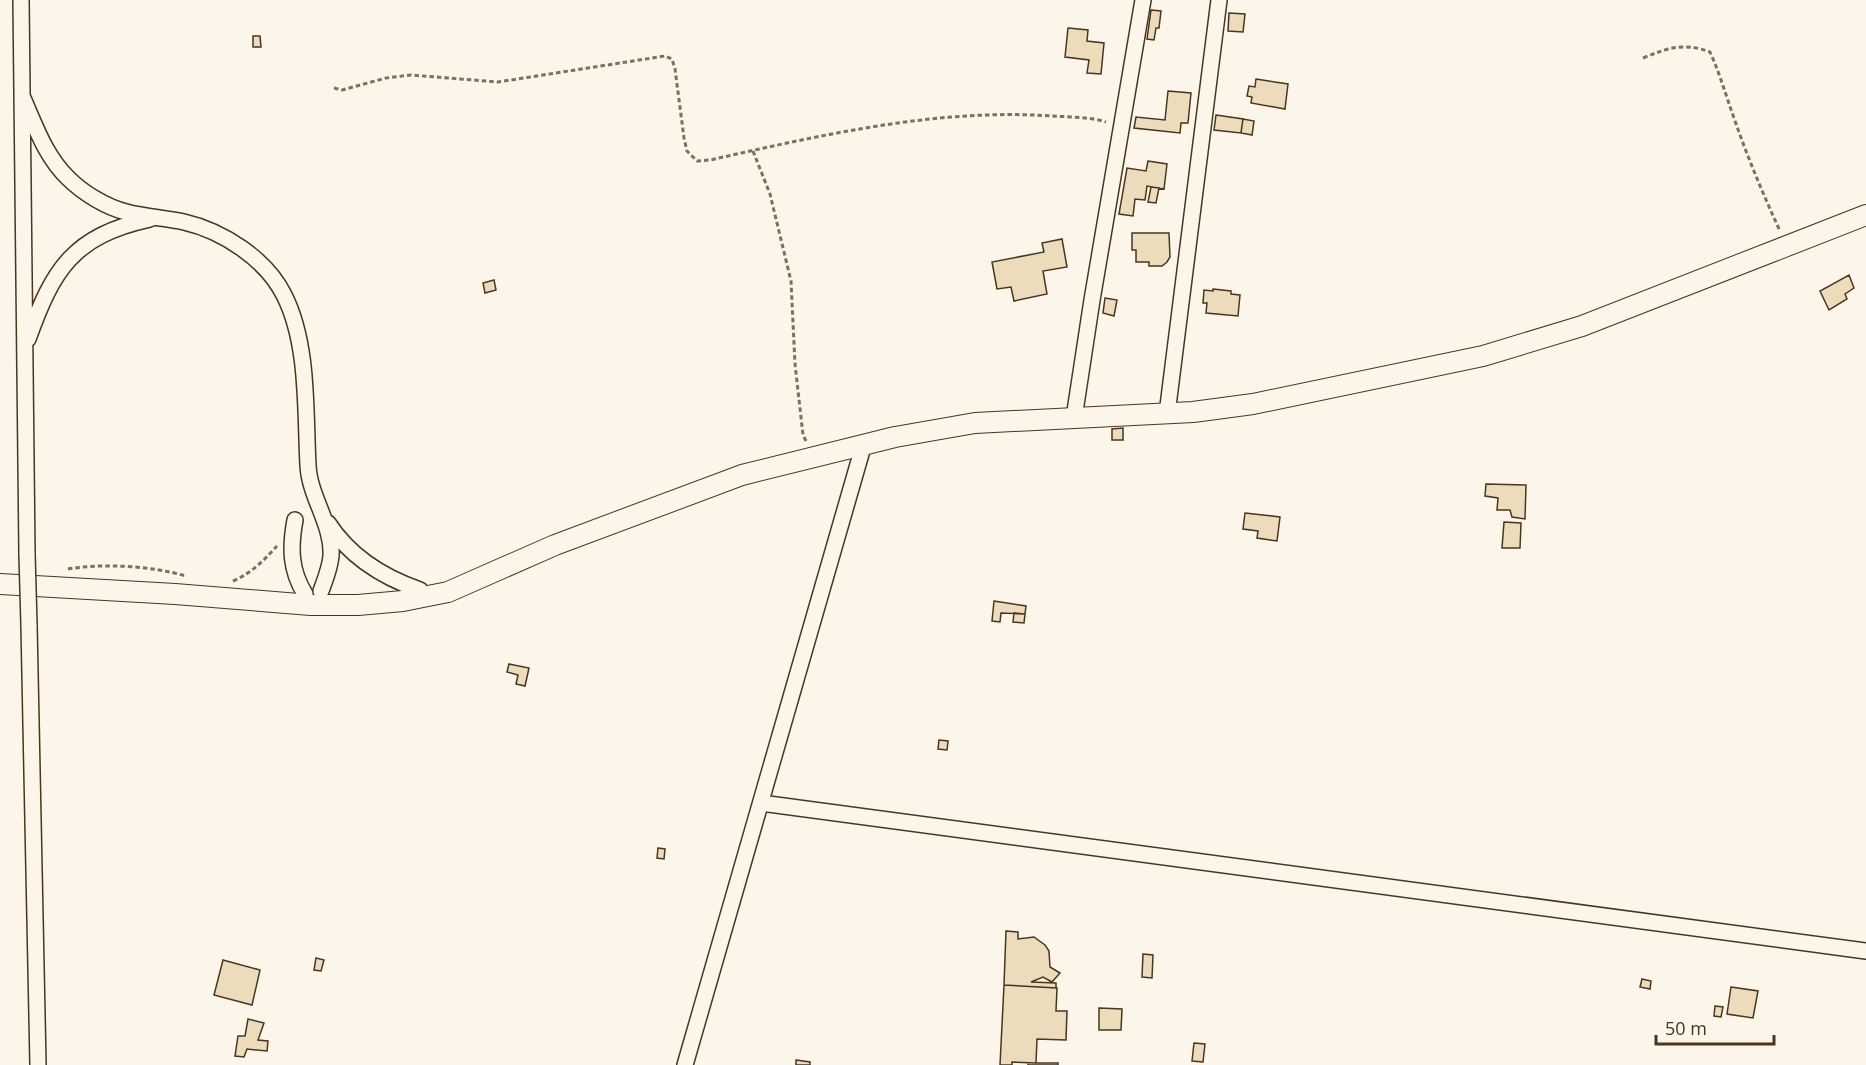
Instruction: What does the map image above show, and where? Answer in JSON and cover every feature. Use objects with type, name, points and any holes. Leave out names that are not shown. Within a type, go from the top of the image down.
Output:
[{"type":"main road","points":[[0,584],[175,594],[311,605],[358,605],[402,601],[448,592],[555,545],[742,475],[863,447],[895,437],[975,423],[1167,414],[1253,404],[1483,356],[1582,326],[1866,214]]},
{"type":"street","points":[[21,0],[27,554],[38,1065]]},
{"type":"street","points":[[1074,418],[1143,0]]},
{"type":"street","points":[[1167,414],[1219,0]]},
{"type":"street","points":[[22,96],[46,152],[68,179],[96,199],[124,212],[186,222],[212,232],[240,247],[263,267],[284,294],[294,321],[302,358],[308,474],[321,512],[331,555],[321,591]]},
{"type":"street","points":[[24,348],[38,311],[54,280],[71,256],[92,239],[125,225],[157,218]]},
{"type":"street","points":[[685,1065],[863,447]]},
{"type":"street","points":[[321,512],[336,535],[377,572],[420,590]]},
{"type":"street","points":[[295,520],[291,542],[291,561],[297,581],[305,594]]},
{"type":"street","points":[[761,803],[1866,951]]},
{"type":"path","points":[[1643,58],[1669,48],[1695,47],[1710,52],[1761,188],[1787,246]]},
{"type":"path","points":[[334,88],[342,90],[386,78],[411,75],[498,82],[665,56],[672,59],[675,69],[687,151],[697,161],[884,125],[1017,114],[1103,121],[1122,129]]},
{"type":"path","points":[[753,151],[770,194],[791,281],[795,364],[803,435],[814,458]]},
{"type":"path","points":[[228,583],[243,577],[278,545]]},
{"type":"path","points":[[60,571],[103,566],[162,570],[190,577]]},
{"type":"building","points":[[1151,10],[1161,11],[1159,28],[1156,28],[1154,40],[1147,39]]},
{"type":"building","points":[[1229,13],[1245,14],[1243,32],[1228,31]]},
{"type":"building","points":[[1068,28],[1088,30],[1087,41],[1104,43],[1101,74],[1087,73],[1089,60],[1065,57]]},
{"type":"building","points":[[253,36],[260,36],[261,47],[253,47]]},
{"type":"building","points":[[1256,79],[1288,84],[1285,109],[1251,103],[1252,97],[1247,96],[1249,86],[1255,87]]},
{"type":"building","points":[[1168,91],[1191,93],[1188,123],[1181,123],[1180,133],[1134,128],[1136,117],[1165,120]]},
{"type":"building","points":[[1216,115],[1243,119],[1241,133],[1214,130]]},
{"type":"building","points":[[1243,119],[1254,121],[1252,135],[1241,133]]},
{"type":"building","points":[[1148,161],[1167,164],[1164,189],[1147,186],[1145,200],[1135,199],[1133,216],[1119,214],[1127,168],[1146,171]]},
{"type":"building","points":[[1151,187],[1159,188],[1156,203],[1148,202]]},
{"type":"building","points":[[1132,233],[1169,233],[1170,257],[1167,262],[1162,266],[1149,266],[1149,262],[1136,262],[1136,250],[1132,250]]},
{"type":"building","points":[[1062,239],[1067,267],[1043,271],[1047,294],[1014,301],[1011,287],[997,289],[992,262],[1044,252],[1042,243]]},
{"type":"building","points":[[1849,275],[1854,288],[1845,294],[1847,299],[1829,310],[1820,291]]},
{"type":"building","points":[[494,280],[496,290],[485,293],[483,283]]},
{"type":"building","points":[[1213,289],[1231,291],[1231,294],[1240,295],[1238,316],[1206,313],[1207,303],[1203,303],[1204,290],[1213,291]]},
{"type":"building","points":[[1105,298],[1117,300],[1114,316],[1103,313]]},
{"type":"building","points":[[1123,428],[1123,440],[1112,440],[1112,429]]},
{"type":"building","points":[[1486,484],[1526,485],[1525,519],[1512,517],[1510,510],[1497,510],[1498,498],[1485,496]]},
{"type":"building","points":[[1245,513],[1280,517],[1277,541],[1257,538],[1258,531],[1243,529]]},
{"type":"building","points":[[1504,522],[1521,523],[1520,548],[1502,548]]},
{"type":"building","points":[[994,601],[1026,606],[1025,614],[1001,613],[1000,622],[992,621]]},
{"type":"building","points":[[1014,613],[1025,614],[1024,623],[1013,622]]},
{"type":"building","points":[[509,664],[529,668],[525,686],[516,684],[518,675],[507,672]]},
{"type":"building","points":[[939,740],[948,741],[947,750],[938,749]]},
{"type":"building","points":[[658,848],[665,849],[664,859],[657,858]]},
{"type":"building","points":[[1006,931],[1018,932],[1018,939],[1034,937],[1045,945],[1049,951],[1050,967],[1060,973],[1052,982],[1043,977],[1031,982],[1056,983],[1056,988],[1004,985]]},
{"type":"building","points":[[1143,954],[1153,955],[1152,978],[1142,977]]},
{"type":"building","points":[[316,958],[324,960],[321,971],[314,970]]},
{"type":"building","points":[[223,960],[260,970],[252,1005],[214,995]]},
{"type":"building","points":[[1642,979],[1651,981],[1650,989],[1640,987]]},
{"type":"building","points":[[1004,985],[1057,988],[1056,1011],[1067,1011],[1066,1040],[1037,1039],[1036,1063],[1012,1062],[1012,1065],[1000,1065]]},
{"type":"building","points":[[1731,987],[1758,991],[1753,1018],[1727,1014]]},
{"type":"building","points":[[1715,1006],[1723,1007],[1721,1017],[1714,1016]]},
{"type":"building","points":[[1099,1008],[1122,1009],[1121,1030],[1099,1030]]},
{"type":"building","points":[[248,1019],[264,1023],[258,1040],[268,1041],[267,1051],[247,1049],[244,1057],[235,1056],[238,1036],[245,1036]]},
{"type":"building","points":[[1194,1043],[1205,1044],[1203,1062],[1192,1061]]},
{"type":"building","points":[[796,1060],[810,1062],[810,1065],[796,1065]]},
{"type":"building","points":[[1028,1063],[1058,1063],[1058,1065],[1028,1065]]}]
